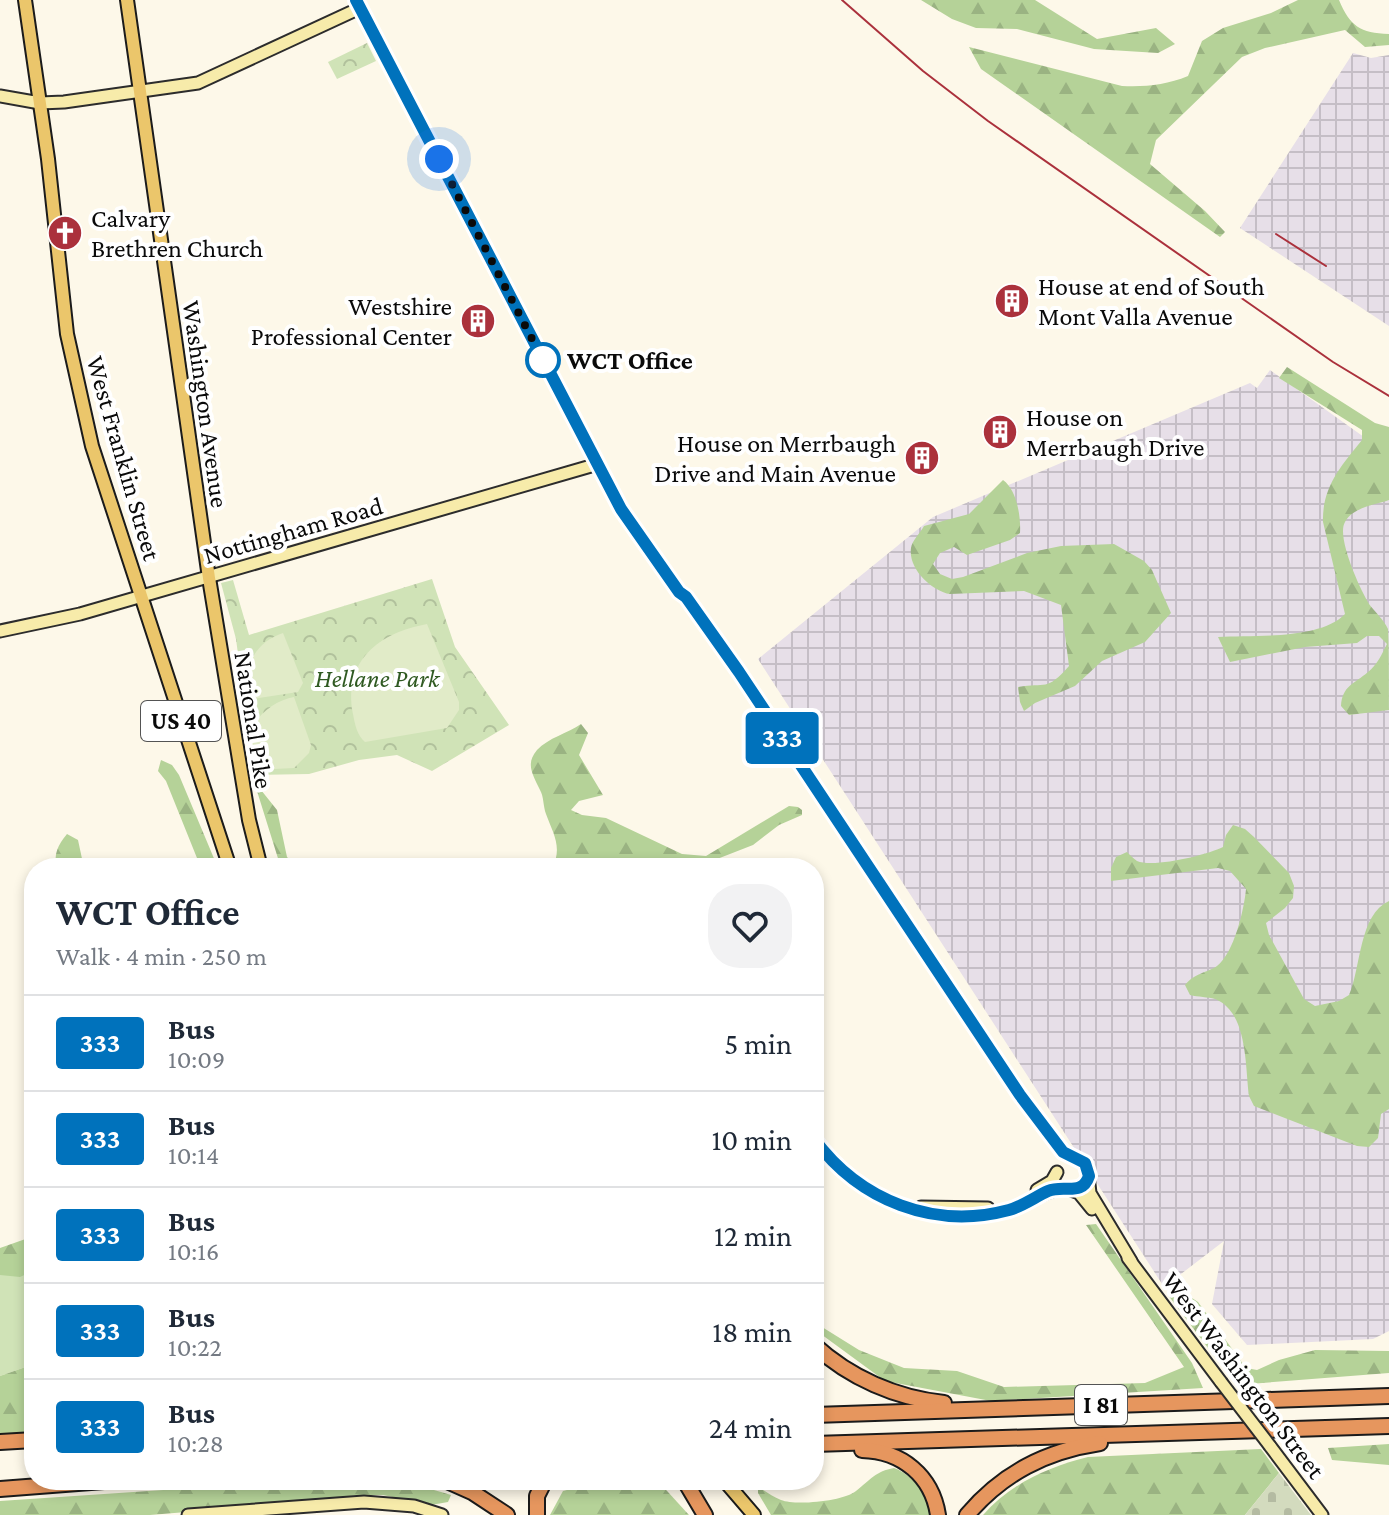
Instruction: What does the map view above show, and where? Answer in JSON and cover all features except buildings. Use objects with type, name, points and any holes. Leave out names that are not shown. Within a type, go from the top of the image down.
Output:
[{"type":"highway","points":[[824,1352],[858,1377],[901,1395],[947,1404],[1037,1407]]},
{"type":"highway","name":"I 81","points":[[824,1415],[1389,1396]]},
{"type":"highway","name":"I 81","points":[[824,1446],[1389,1426]]},
{"type":"highway","points":[[967,1515],[1003,1480],[1048,1455],[1112,1441],[1239,1431]]},
{"type":"highway","points":[[0,1442],[24,1441]]},
{"type":"highway","points":[[824,1447],[872,1450],[899,1458],[926,1481],[938,1515]]},
{"type":"highway","points":[[0,1489],[24,1487]]},
{"type":"highway","points":[[468,1490],[507,1515]]},
{"type":"highway","points":[[537,1515],[540,1490]]},
{"type":"highway","points":[[690,1490],[705,1515]]},
{"type":"main road","name":"West Franklin Street","points":[[25,0],[63,308],[75,380],[92,446],[227,858]]},
{"type":"main road","name":"Washington Avenue","points":[[127,0],[209,578]]},
{"type":"main road","name":"National Pike","points":[[209,578],[246,808],[258,858]]},
{"type":"main road","points":[[693,1490],[714,1515]]},
{"type":"main road","points":[[733,1490],[754,1515]]},
{"type":"street","points":[[0,96],[40,103],[91,99],[198,83],[358,4],[625,516],[748,687],[1020,1095],[1063,1152],[1087,1166],[1088,1180],[1081,1188],[1051,1190],[1011,1209],[974,1217],[943,1217],[921,1214],[888,1200],[853,1178],[824,1151]]},
{"type":"street","name":"Nottingham Road","points":[[0,631],[141,597],[598,464]]},
{"type":"street","points":[[1020,1095],[1053,1152],[1059,1182],[1069,1189]]},
{"type":"street","points":[[912,1208],[980,1209],[1002,1205],[1047,1185],[1063,1161],[1072,1158]]},
{"type":"street","name":"West Washington Street","points":[[1088,1180],[1092,1197],[1130,1254],[1131,1261]]},
{"type":"street","name":"West Washington Street","points":[[1069,1189],[1083,1197],[1322,1515]]},
{"type":"street","points":[[188,1515],[364,1502],[414,1506],[442,1515]]},
{"type":"shaded area","points":[[1353,53],[1371,58],[1389,55],[1389,326],[1240,228]]},
{"type":"shaded area","points":[[1270,370],[1378,447],[1389,449],[1389,1331],[1373,1339],[1247,1345],[1212,1304],[1224,1241],[1164,1287],[758,659],[933,517],[1250,383],[1257,388]]},
{"type":"green space","points":[[921,0],[1035,0],[1097,39],[1156,28],[1175,44],[1158,53],[1094,49],[1017,29],[976,28],[952,19]]},
{"type":"green space","points":[[1298,0],[1339,0],[1347,16],[1357,26],[1370,32],[1389,34],[1389,45],[1365,47],[1345,30],[1265,48],[1242,57],[1156,140],[1150,164],[1205,211],[1225,232],[1220,237],[981,69],[969,47],[1122,86],[1156,85],[1188,76],[1202,41],[1223,28],[1271,13]]},
{"type":"green space","points":[[367,43],[376,61],[337,79],[328,62]]},
{"type":"green space","points":[[1287,367],[1375,423],[1389,427],[1389,500],[1353,513],[1343,529],[1346,551],[1360,587],[1388,629],[1389,710],[1349,715],[1341,706],[1346,690],[1377,663],[1387,644],[1379,636],[1367,636],[1357,643],[1305,647],[1230,662],[1218,637],[1303,632],[1334,622],[1345,614],[1323,522],[1324,509],[1329,488],[1362,440],[1362,430],[1279,378]]},
{"type":"green space","points":[[1003,480],[1015,497],[1020,533],[1010,540],[967,555],[954,547],[940,553],[933,564],[940,574],[952,579],[963,577],[1027,553],[1061,546],[1114,544],[1144,561],[1152,570],[1171,613],[1145,642],[1102,661],[1075,686],[1024,711],[1018,687],[1050,683],[1069,666],[1061,605],[1024,591],[943,592],[923,578],[911,556],[912,545],[924,526],[969,514]]},
{"type":"green space","name":"Hellane Park","points":[[432,579],[455,647],[509,725],[432,771],[397,755],[359,760],[309,774],[254,775],[236,639],[221,583],[233,580],[249,635]]},
{"type":"green space","points":[[427,624],[459,702],[459,710],[447,728],[365,742],[356,726],[351,695],[359,664],[380,642],[394,634]]},
{"type":"green space","points":[[283,633],[303,683],[298,692],[245,700],[245,679],[251,659],[264,643]]},
{"type":"green space","points":[[294,697],[311,745],[309,753],[294,768],[253,770],[248,745],[252,728],[270,707]]},
{"type":"green space","points":[[581,724],[588,733],[579,755],[603,795],[579,801],[571,810],[582,815],[606,818],[682,854],[706,856],[789,806],[798,807],[802,815],[779,825],[753,845],[720,858],[556,858],[556,841],[531,765],[537,750]]},
{"type":"green space","points":[[161,760],[172,765],[179,775],[214,858],[197,858],[166,781],[158,771]]},
{"type":"green space","points":[[261,790],[277,810],[288,858],[278,858],[257,791]]},
{"type":"green space","points":[[1233,825],[1245,829],[1289,873],[1294,886],[1293,898],[1266,923],[1269,935],[1304,999],[1315,1006],[1339,1001],[1349,995],[1366,929],[1379,908],[1389,901],[1389,1109],[1381,1114],[1378,1138],[1369,1147],[1357,1146],[1254,1106],[1249,1096],[1243,1041],[1234,1015],[1215,999],[1190,995],[1185,985],[1223,960],[1237,930],[1246,889],[1230,871],[1218,868],[1111,881],[1111,868],[1116,857],[1127,852],[1137,861],[1155,863],[1205,854],[1223,847]]},
{"type":"green space","points":[[67,834],[78,840],[82,858],[56,858]]},
{"type":"green space","points":[[1096,1224],[1192,1363],[1203,1388],[991,1401],[885,1381],[824,1336],[824,1328],[859,1350],[904,1368],[957,1371],[1004,1387],[1145,1383],[1184,1367],[1086,1225]]},
{"type":"green space","points":[[24,1240],[24,1275],[0,1275],[0,1248]]},
{"type":"green space","points":[[24,1271],[24,1368],[0,1376],[0,1275]]},
{"type":"green space","points":[[1177,1288],[1198,1302],[1246,1368],[1257,1370],[1315,1350],[1389,1351],[1389,1373],[1236,1385],[1168,1295]]},
{"type":"green space","points":[[24,1368],[24,1434],[0,1436],[0,1376]]},
{"type":"green space","points":[[1389,1444],[1389,1465],[1332,1460],[1328,1448]]},
{"type":"green space","points":[[1261,1449],[1279,1473],[1245,1515],[983,1515],[1005,1494],[1031,1478],[1088,1457]]},
{"type":"green space","points":[[894,1468],[908,1476],[926,1500],[932,1515],[771,1515],[758,1493],[758,1490],[763,1490],[788,1502],[831,1500],[850,1495]]},
{"type":"green space","points":[[1279,1473],[1311,1515],[1245,1515]]},
{"type":"green space","points":[[162,1490],[433,1490],[451,1495],[448,1502],[431,1505],[383,1495],[358,1495],[150,1515],[0,1515],[0,1501]]},
{"type":"green space","points":[[666,1490],[689,1515],[550,1515],[563,1491]]},
{"type":"railway","points":[[842,0],[923,71],[988,121],[1333,362],[1389,396]]},
{"type":"railway","points":[[1276,234],[1326,266]]},
{"type":"bus line","name":"333","points":[[356,0],[621,509],[739,672],[1020,1095],[1063,1152],[1085,1163],[1089,1176],[1079,1189],[1051,1190],[1011,1209],[974,1217],[943,1217],[921,1214],[888,1200],[853,1178],[824,1151]]},
{"type":"place","name":"Calvary Brethren Church","points":[[65,233]]},
{"type":"place","name":"House at end of South Mont Valla Avenue","points":[[1012,301]]},
{"type":"place","name":"Westshire Professional Center","points":[[478,321]]},
{"type":"place","name":"WCT Office","points":[[543,360]]},
{"type":"place","name":"House on Merrbaugh Drive","points":[[1000,432]]},
{"type":"place","name":"House on Merrbaugh Drive and Main Avenue","points":[[922,458]]},
{"type":"route","points":[[439,159],[547,368],[543,360]]}]
